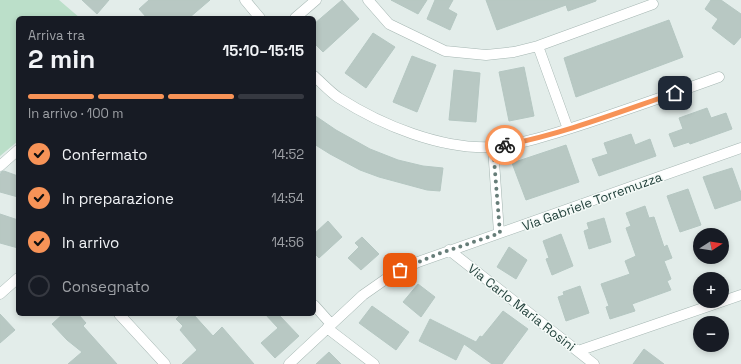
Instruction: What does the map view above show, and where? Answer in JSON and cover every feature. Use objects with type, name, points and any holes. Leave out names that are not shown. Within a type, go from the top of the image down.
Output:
[{"type":"street","points":[[245,0],[258,16]]},
{"type":"street","points":[[297,16],[316,0]]},
{"type":"street","points":[[368,0],[389,24],[445,51],[486,56],[514,52],[538,46],[653,4]]},
{"type":"street","points":[[538,46],[568,129]]},
{"type":"street","points":[[316,78],[338,97],[388,125],[424,137],[462,146],[493,147],[526,141],[568,129],[719,77]]},
{"type":"street","points":[[493,147],[500,233]]},
{"type":"street","name":"Via Gabriele Torremuzza","points":[[289,364],[363,295],[394,274],[418,262],[741,148]]},
{"type":"street","points":[[0,166],[16,152]]},
{"type":"street","name":"Via Carlo Maria Rosini","points":[[449,250],[594,364]]},
{"type":"street","points":[[0,294],[16,280]]},
{"type":"street","points":[[578,351],[740,297]]},
{"type":"street","points":[[316,308],[329,326],[374,364]]},
{"type":"street","points":[[121,316],[165,364]]},
{"type":"green space","points":[[0,0],[59,0],[78,16],[16,16],[16,143],[0,156]]},
{"type":"building","points":[[82,0],[109,0],[97,14]]},
{"type":"building","points":[[149,0],[210,0],[191,16],[145,16],[139,9]]},
{"type":"building","points":[[342,0],[359,19],[323,52],[316,45],[316,22]]},
{"type":"building","points":[[391,0],[427,0],[418,14]]},
{"type":"building","points":[[435,0],[453,0],[448,9],[457,14],[450,30],[427,19]]},
{"type":"building","points":[[486,0],[596,1],[568,11],[566,5],[497,30]]},
{"type":"building","points":[[711,0],[721,0],[741,14],[741,37],[734,45],[712,28],[718,19],[705,9]]},
{"type":"building","points":[[669,20],[683,57],[576,97],[564,58]]},
{"type":"building","points":[[373,33],[395,47],[366,88],[345,73]]},
{"type":"building","points":[[412,56],[436,65],[417,112],[393,102]]},
{"type":"building","points":[[524,67],[534,116],[509,121],[499,72]]},
{"type":"building","points":[[454,70],[480,73],[476,122],[449,120]]},
{"type":"building","points":[[707,108],[711,118],[726,113],[732,129],[690,144],[689,142],[674,147],[669,134],[683,129],[679,118]]},
{"type":"building","points":[[316,116],[336,130],[370,149],[398,160],[423,166],[443,168],[440,191],[427,190],[379,177],[360,170],[316,145]]},
{"type":"building","points":[[631,134],[635,145],[650,139],[656,156],[599,176],[592,159],[608,154],[604,143]]},
{"type":"building","points":[[566,145],[579,182],[526,200],[512,163]]},
{"type":"building","points":[[732,168],[741,193],[741,200],[715,209],[703,177]]},
{"type":"building","points":[[4,171],[16,175],[16,196],[0,192],[1,172]]},
{"type":"building","points":[[688,189],[701,225],[680,232],[667,196]]},
{"type":"building","points":[[645,206],[649,218],[654,217],[664,247],[667,245],[672,258],[664,261],[671,279],[667,281],[671,290],[632,304],[635,311],[610,319],[606,307],[609,306],[601,284],[630,274],[625,261],[636,256],[626,228],[631,226],[626,213]]},
{"type":"building","points":[[0,214],[16,219],[16,247],[0,243]]},
{"type":"building","points":[[604,218],[611,242],[589,249],[584,231],[589,229],[587,223]]},
{"type":"building","points":[[328,221],[342,237],[319,258],[316,255],[316,232]]},
{"type":"building","points":[[561,234],[573,266],[552,275],[546,259],[549,258],[543,241]]},
{"type":"building","points":[[362,237],[379,254],[361,270],[348,258],[359,247],[355,243]]},
{"type":"building","points":[[509,247],[527,260],[516,279],[497,267]]},
{"type":"building","points":[[418,284],[435,297],[421,317],[403,302]]},
{"type":"building","points":[[580,286],[589,313],[566,321],[558,297],[564,295],[563,292]]},
{"type":"building","points":[[372,306],[409,332],[396,350],[359,323]]},
{"type":"building","points":[[503,311],[528,329],[502,364],[492,364],[464,344],[456,360],[419,341],[430,319],[476,342],[480,336],[482,337]]},
{"type":"building","points":[[0,314],[15,330],[0,343]]},
{"type":"building","points":[[61,316],[80,316],[86,323],[83,326],[117,364],[68,364],[82,352],[67,340],[52,324]]},
{"type":"building","points":[[179,316],[195,316],[213,336],[222,327],[254,364],[182,364],[197,350],[180,330],[183,326],[176,319]]},
{"type":"building","points":[[267,316],[280,316],[299,336],[275,358],[261,343],[278,328]]},
{"type":"building","points":[[644,349],[664,364],[633,364]]},
{"type":"building","points":[[329,352],[341,364],[316,364]]},
{"type":"way so far","points":[[400,270],[438,254],[500,233],[493,147],[505,145]]},
{"type":"route","points":[[505,145],[526,141],[568,129],[675,93]]}]
